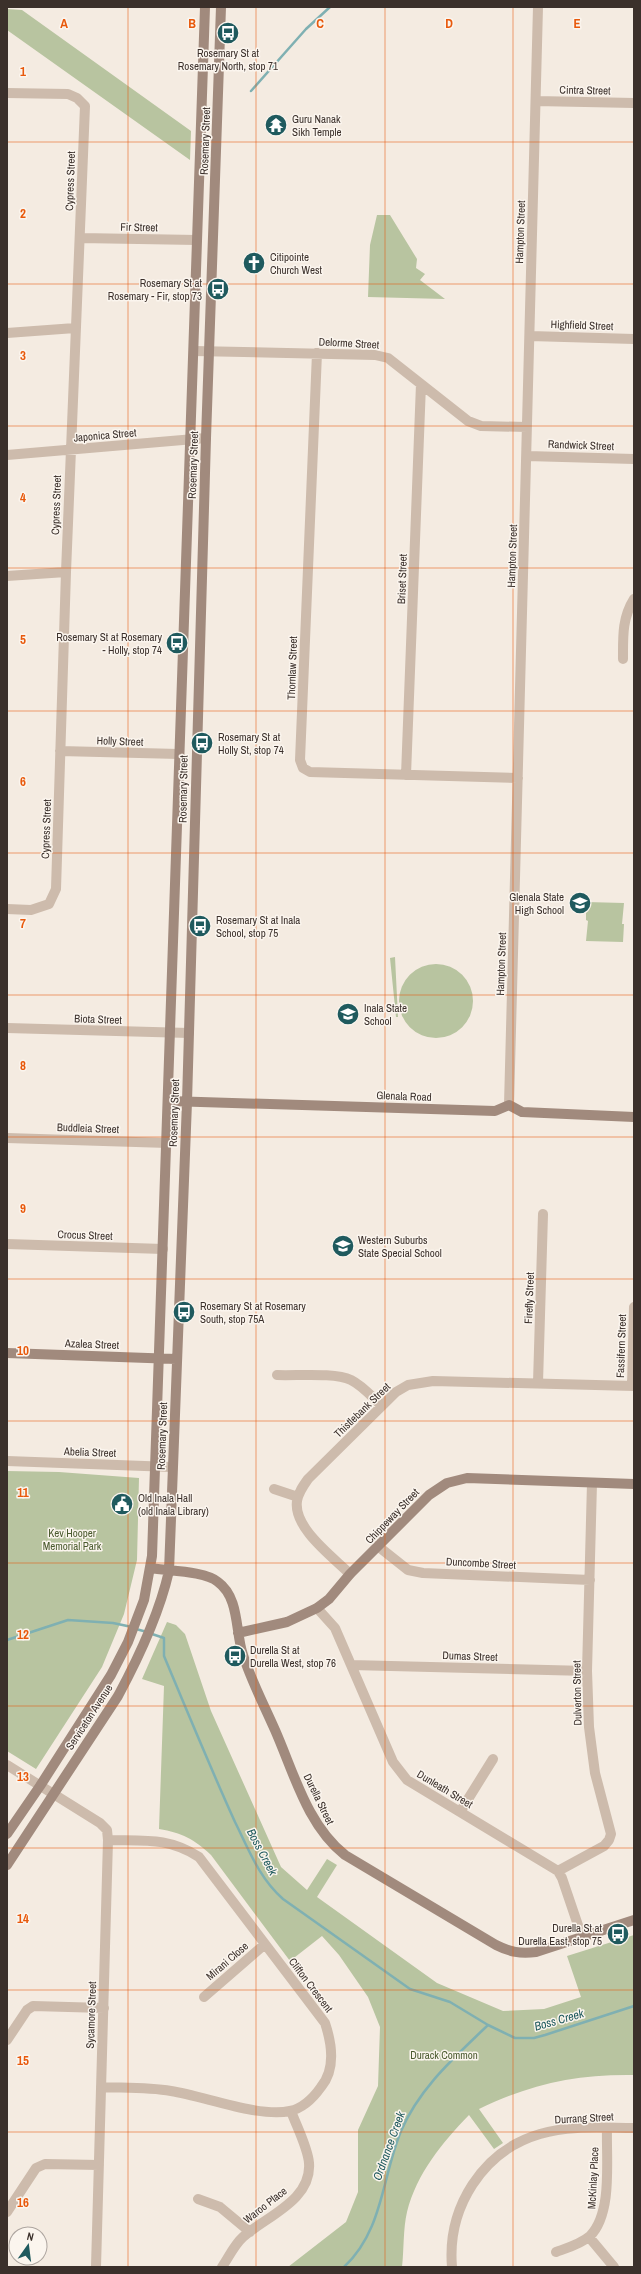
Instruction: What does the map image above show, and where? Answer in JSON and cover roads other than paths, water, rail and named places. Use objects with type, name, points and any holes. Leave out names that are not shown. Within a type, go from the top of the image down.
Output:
[{"type":"main road","name":"Rosemary Street","points":[[150,1568],[154,1539],[158,1358],[168,1143],[205,7]]},
{"type":"main road","name":"Rosemary Street","points":[[169,1571],[187,1102],[206,438],[221,7]]},
{"type":"main road","points":[[201,152],[216,153]]},
{"type":"main road","name":"Glenala Road","points":[[169,1101],[495,1111],[509,1105]]},
{"type":"main road","points":[[509,1105],[522,1112],[634,1117]]},
{"type":"main road","name":"Azalea Street","points":[[7,1353],[176,1359]]},
{"type":"main road","name":"Chippeway Street","points":[[238,1633],[287,1622],[317,1608],[329,1599],[350,1574],[429,1494],[447,1483],[467,1478],[634,1484]]},
{"type":"main road","name":"Durella Street","points":[[150,1568],[207,1576],[218,1582],[227,1592],[233,1605],[242,1654],[311,1814],[320,1830],[335,1848],[496,1945],[511,1952],[522,1954],[536,1952],[634,1920]]},
{"type":"main road","name":"Serviceton Avenue","points":[[7,1834],[40,1786],[111,1675],[128,1642],[137,1620],[144,1600],[150,1568]]},
{"type":"main road","name":"Serviceton Avenue","points":[[7,1864],[118,1696],[151,1626],[163,1596],[169,1571]]},
{"type":"street","name":"Hampton Street","points":[[509,1105],[538,7]]},
{"type":"street","name":"Cypress Street","points":[[7,93],[68,94],[77,98],[85,106],[75,328],[56,889],[49,904],[31,910],[7,909]]},
{"type":"street","name":"Cintra Street","points":[[536,101],[634,103]]},
{"type":"street","name":"Fir Street","points":[[80,238],[197,240]]},
{"type":"street","points":[[7,333],[75,328]]},
{"type":"street","name":"Highfield Street","points":[[530,336],[634,339]]},
{"type":"street","name":"Delorme Street","points":[[194,351],[375,354],[388,358],[468,421],[481,426],[527,427]]},
{"type":"street","name":"Thornlaw Street","points":[[317,353],[300,760],[303,768],[310,772],[518,778]]},
{"type":"street","name":"Briset Street","points":[[406,775],[421,384]]},
{"type":"street","name":"Japonica Street","points":[[7,455],[206,438]]},
{"type":"street","name":"Randwick Street","points":[[527,456],[634,459]]},
{"type":"street","points":[[7,576],[66,572]]},
{"type":"street","points":[[623,659],[624,623],[628,608],[634,599]]},
{"type":"street","name":"Holly Street","points":[[60,751],[180,754]]},
{"type":"street","name":"Biota Street","points":[[7,1028],[189,1034]]},
{"type":"street","name":"Buddleia Street","points":[[7,1138],[168,1143]]},
{"type":"street","name":"Firefly Street","points":[[538,1383],[543,1214]]},
{"type":"street","name":"Crocus Street","points":[[7,1244],[163,1249]]},
{"type":"street","name":"Fassifern Street","points":[[633,1386],[634,1307]]},
{"type":"street","points":[[277,1375],[338,1377],[349,1379],[361,1386],[382,1406]]},
{"type":"street","name":"Thistlebank Street","points":[[350,1574],[304,1528],[298,1516],[296,1503],[308,1479],[396,1392],[408,1385],[420,1381],[633,1386]]},
{"type":"street","name":"Abelia Street","points":[[7,1461],[172,1467]]},
{"type":"street","name":"Dulverton Street","points":[[558,1871],[604,1846],[609,1840],[611,1834],[595,1773],[591,1749],[587,1671],[592,1483]]},
{"type":"street","points":[[274,1490],[298,1497]]},
{"type":"street","name":"Duncombe Street","points":[[379,1546],[408,1570],[423,1573],[590,1580]]},
{"type":"street","name":"Dunleath Street","points":[[317,1608],[335,1628],[393,1762],[399,1772],[407,1780],[558,1871]]},
{"type":"street","name":"Dumas Street","points":[[351,1665],[587,1671]]},
{"type":"street","points":[[460,1812],[493,1759]]},
{"type":"street","name":"Sycamore Street","points":[[7,1765],[54,1793],[100,1823],[107,1830],[104,2008],[96,2267]]},
{"type":"street","name":"Clifton Crescent","points":[[108,1840],[167,1841],[184,1847],[199,1857],[325,2024],[331,2040],[329,2072],[324,2084],[305,2103],[291,2111]]},
{"type":"street","points":[[558,1871],[562,1878],[582,1937]]},
{"type":"street","name":"Mirani Close","points":[[204,1997],[265,1944]]},
{"type":"street","points":[[7,2040],[26,2010],[33,2006],[104,2008]]},
{"type":"street","points":[[101,2087],[170,2091],[262,2111],[291,2111]]},
{"type":"street","name":"Waroo Place","points":[[222,2267],[235,2246],[250,2232],[295,2199],[308,2176],[309,2162],[291,2111]]},
{"type":"street","name":"McKinlay Place","points":[[589,2237],[603,2216],[605,2203],[607,2128]]},
{"type":"street","name":"Durrang Street","points":[[452,2267],[452,2238],[459,2208],[473,2182],[498,2156],[511,2147],[540,2134],[571,2129],[634,2128]]},
{"type":"street","points":[[7,2212],[36,2168],[44,2164],[99,2165]]},
{"type":"street","points":[[198,2199],[220,2207],[250,2232]]},
{"type":"street","points":[[556,2252],[589,2237],[614,2267]]},
{"type":"waterway","points":[[251,91],[306,29],[330,7]]},
{"type":"waterway","name":"Boss Creek","points":[[7,1640],[68,1620],[113,1623],[132,1627]]},
{"type":"waterway","name":"Boss Creek","points":[[136,1629],[147,1632]]},
{"type":"waterway","name":"Boss Creek","points":[[152,1634],[164,1638],[164,1656],[217,1781],[250,1853],[267,1882],[283,1899],[410,1989],[450,2002],[488,2025],[515,2038],[534,2038],[634,2006]]},
{"type":"waterway","name":"Ordnance Creek","points":[[344,2267],[357,2253],[367,2237],[380,2203],[401,2131],[409,2115],[418,2100],[439,2074],[488,2025]]},
{"type":"place","name":"Rosemary St at Rosemary North, stop 71","points":[[228,33]]},
{"type":"place","name":"Guru Nanak Sikh Temple","points":[[276,125]]},
{"type":"place","name":"Citipointe Church West","points":[[254,263]]},
{"type":"place","name":"Rosemary St at Rosemary - Fir, stop 73","points":[[218,289]]},
{"type":"place","name":"Rosemary St at Rosemary - Holly, stop 74","points":[[177,643]]},
{"type":"place","name":"Rosemary St at Holly St, stop 74","points":[[202,743]]},
{"type":"place","name":"Glenala State High School","points":[[580,903]]},
{"type":"place","name":"Rosemary St at Inala School, stop 75","points":[[200,926]]},
{"type":"place","name":"Inala State School","points":[[348,1014]]},
{"type":"place","name":"Western Suburbs State Special School","points":[[343,1246]]},
{"type":"place","name":"Rosemary St at Rosemary South, stop 75A","points":[[184,1312]]},
{"type":"place","name":"Old Inala Hall (old Inala Library)","points":[[122,1504]]},
{"type":"place","name":"Durella St at Durella West, stop 76","points":[[235,1656]]},
{"type":"place","name":"Durella St at Durella East, stop 75","points":[[618,1934]]},
{"type":"park label","name":"Kev Hooper Memorial Park","points":[[72,1539]]},
{"type":"park label","name":"Durack Common","points":[[444,2055]]}]
